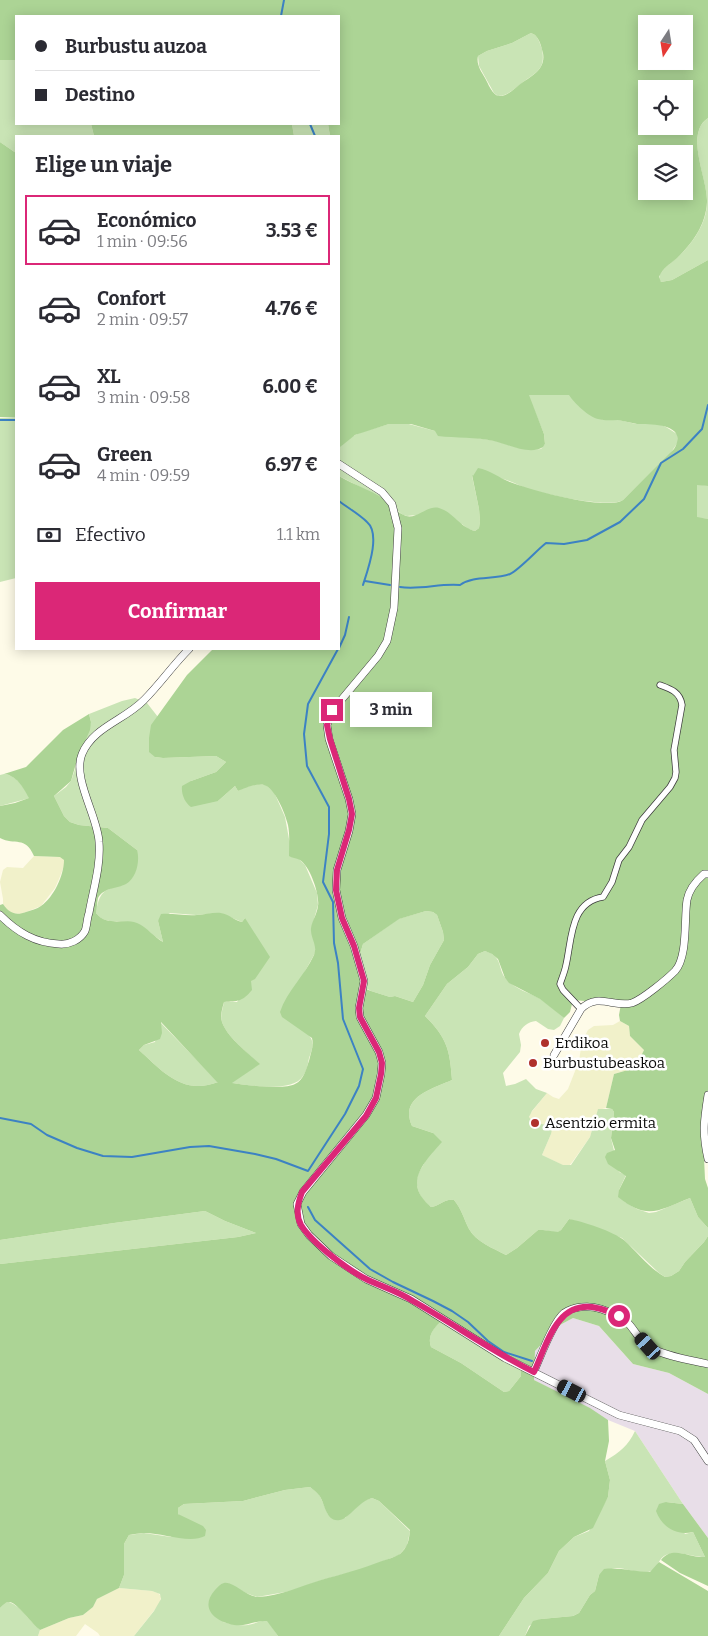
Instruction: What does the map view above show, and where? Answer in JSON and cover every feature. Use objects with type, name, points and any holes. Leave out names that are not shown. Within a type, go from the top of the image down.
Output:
[{"type":"street","points":[[340,465],[382,492],[392,504],[398,528],[394,608],[387,641],[378,656],[332,710],[327,725],[352,814],[337,870],[336,890],[342,918],[354,946],[364,981],[359,1008],[360,1017],[379,1052],[382,1063],[376,1098],[366,1116],[302,1192],[297,1204],[298,1216],[309,1235],[331,1256],[366,1279],[411,1299],[506,1358],[621,1416],[680,1431],[694,1440],[708,1461]]},
{"type":"street","points":[[0,914],[25,935],[38,942],[62,944],[76,941],[85,931],[99,862],[99,840],[84,790],[80,768],[81,756],[88,743],[99,732],[143,701],[188,650]]},
{"type":"street","points":[[581,1008],[563,990],[560,984],[566,966],[569,943],[576,918],[588,902],[603,897],[607,893],[619,860],[629,847],[642,820],[670,787],[675,778],[674,750],[682,705],[677,693],[660,685]]},
{"type":"street","points":[[554,1055],[581,1008],[587,1003],[598,1000],[630,1003],[640,1000],[676,970],[680,962],[684,943],[688,898],[695,883],[704,874],[708,874]]},
{"type":"street","points":[[708,1095],[703,1125],[708,1158]]},
{"type":"street","points":[[534,1372],[557,1322],[564,1314],[574,1308],[584,1307],[596,1307],[619,1316],[626,1321],[648,1346],[658,1352],[708,1364]]},
{"type":"shaded area","points":[[573,1318],[599,1326],[633,1364],[669,1373],[708,1394],[708,1538],[635,1431],[608,1420],[534,1380],[535,1351],[560,1325]]},
{"type":"green space","points":[[0,0],[708,0],[708,118],[701,125],[697,146],[706,192],[706,210],[698,233],[683,252],[664,269],[659,277],[661,282],[672,280],[708,260],[708,486],[697,485],[697,517],[708,519],[708,1157],[704,1158],[705,1179],[708,1188],[708,1228],[698,1217],[690,1198],[662,1209],[646,1211],[628,1204],[618,1197],[619,1190],[626,1176],[608,1164],[605,1157],[607,1153],[615,1150],[611,1138],[614,1112],[612,1109],[606,1108],[614,1074],[635,1068],[644,1050],[630,1036],[629,1026],[620,1021],[621,1004],[573,1000],[570,1012],[564,1018],[540,999],[509,983],[505,978],[498,959],[485,951],[478,954],[468,967],[447,984],[425,1016],[438,1031],[446,1045],[452,1080],[427,1091],[414,1101],[410,1108],[409,1116],[412,1126],[433,1133],[442,1142],[427,1160],[419,1174],[417,1181],[421,1196],[431,1207],[448,1200],[454,1200],[459,1206],[472,1234],[485,1244],[506,1255],[538,1230],[558,1232],[569,1219],[598,1227],[624,1240],[643,1260],[665,1277],[679,1271],[708,1236],[708,1394],[669,1373],[633,1364],[599,1326],[573,1318],[560,1325],[535,1351],[534,1380],[590,1408],[608,1420],[609,1441],[605,1461],[610,1480],[608,1497],[593,1528],[574,1537],[559,1551],[548,1573],[524,1598],[499,1636],[278,1636],[267,1621],[234,1625],[215,1617],[209,1608],[210,1597],[223,1583],[232,1584],[249,1595],[258,1597],[274,1595],[374,1564],[398,1555],[405,1549],[409,1540],[410,1530],[379,1501],[372,1498],[367,1500],[344,1519],[335,1520],[329,1516],[321,1498],[310,1487],[285,1490],[243,1501],[184,1504],[178,1508],[178,1514],[203,1526],[206,1530],[205,1536],[199,1538],[184,1539],[152,1533],[129,1535],[124,1544],[124,1575],[119,1588],[97,1599],[93,1607],[83,1615],[69,1618],[40,1630],[13,1603],[4,1604],[0,1608],[0,1264],[238,1237],[256,1233],[205,1211],[0,1240],[0,905],[3,904],[10,912],[16,914],[41,906],[50,897],[57,885],[64,866],[64,860],[60,857],[34,856],[27,845],[0,838],[0,806],[29,798],[16,779],[4,774],[26,767],[63,730],[89,714],[90,730],[77,760],[71,781],[54,796],[64,816],[70,822],[79,825],[108,828],[137,850],[138,859],[137,868],[130,881],[101,894],[98,898],[96,913],[105,920],[137,923],[163,942],[158,921],[161,914],[200,915],[221,913],[242,922],[245,918],[270,957],[255,979],[251,981],[252,990],[245,997],[240,1000],[224,1002],[221,1017],[225,1028],[238,1044],[260,1064],[232,1083],[274,1087],[295,1084],[301,1080],[306,1071],[313,1044],[312,1038],[282,1017],[280,1012],[287,997],[314,955],[315,945],[311,928],[318,901],[314,881],[304,863],[289,856],[288,825],[276,796],[268,787],[258,785],[238,791],[235,786],[218,801],[191,807],[184,798],[182,786],[216,772],[226,762],[216,756],[155,757],[149,752],[151,725],[187,675],[212,650],[340,650],[340,477],[384,499],[406,516],[415,516],[430,508],[439,508],[449,513],[465,527],[475,531],[479,528],[480,521],[472,475],[478,468],[534,490],[585,501],[614,503],[623,500],[674,449],[677,435],[673,430],[659,425],[594,418],[574,402],[569,395],[529,395],[544,434],[545,444],[538,449],[525,450],[494,441],[438,436],[435,431],[411,424],[389,424],[355,435],[340,447],[340,135],[330,135],[328,125],[340,125],[340,15],[15,15],[15,60],[0,60]],"holes":[[[531,33],[539,41],[543,53],[540,68],[507,94],[497,95],[490,88],[480,70],[478,56],[512,43]],[[426,911],[437,915],[444,940],[413,1002],[366,989],[361,980],[360,954],[363,944],[399,919]],[[161,1022],[217,1082],[218,1082],[206,1086],[184,1084],[165,1073],[139,1050],[144,1045],[160,1039],[162,1033]],[[442,1320],[521,1368],[521,1376],[509,1391],[504,1392],[461,1363],[431,1347],[430,1339],[432,1332]]]},
{"type":"green space","points":[[531,33],[538,38],[542,49],[543,62],[539,70],[513,90],[498,96],[494,93],[479,66],[478,56],[512,43]]},
{"type":"green space","points":[[0,60],[15,60],[15,125],[91,125],[94,135],[15,135],[15,152],[0,142]]},
{"type":"green space","points":[[708,118],[708,260],[672,280],[661,282],[659,279],[660,274],[682,253],[703,223],[707,202],[697,146],[701,125]]},
{"type":"green space","points":[[91,125],[292,125],[294,135],[94,135]]},
{"type":"green space","points":[[292,125],[328,125],[330,135],[294,135]]},
{"type":"green space","points":[[0,142],[15,152],[15,417],[0,417]]},
{"type":"green space","points":[[528,395],[570,395],[603,420],[619,420],[636,424],[659,424],[677,434],[678,442],[670,454],[623,500],[616,502],[591,502],[562,497],[528,489],[503,479],[472,476],[480,521],[479,528],[475,531],[468,529],[462,524],[416,515],[403,515],[383,499],[340,477],[340,447],[351,437],[389,424],[405,423],[435,431],[496,441],[531,450],[541,449],[545,444],[544,434]]},
{"type":"green space","points":[[15,417],[15,578],[0,582],[0,418]]},
{"type":"green space","points":[[697,484],[708,486],[708,519],[697,518]]},
{"type":"green space","points":[[135,698],[147,703],[158,717],[155,757],[216,756],[226,762],[216,772],[191,781],[218,801],[235,786],[238,791],[245,787],[259,784],[266,785],[274,792],[285,817],[289,839],[300,860],[305,865],[317,893],[318,905],[311,930],[315,944],[315,953],[304,973],[307,1033],[311,1039],[312,1047],[304,1074],[298,1081],[290,1085],[270,1087],[231,1083],[259,1064],[233,1039],[221,1019],[224,1002],[237,1002],[251,981],[245,918],[242,922],[220,913],[196,915],[170,913],[158,921],[163,942],[138,925],[128,922],[109,921],[96,913],[103,893],[111,888],[123,885],[137,850],[108,828],[79,825],[70,822],[64,816],[54,796],[71,781],[91,722],[89,714]]},
{"type":"green space","points":[[4,774],[16,779],[30,798],[0,806],[0,775]]},
{"type":"green space","points":[[34,856],[62,857],[64,866],[59,879],[55,888],[41,906],[21,914],[11,913],[7,911],[3,904],[0,882],[3,870],[7,867],[23,868]]},
{"type":"green space","points":[[426,911],[437,915],[444,940],[413,1002],[395,996],[390,997],[366,988],[361,980],[360,954],[363,944],[398,919]]},
{"type":"green space","points":[[485,951],[498,960],[504,977],[511,984],[539,998],[564,1018],[560,1026],[554,1030],[548,1029],[536,1021],[528,1023],[519,1034],[520,1052],[503,1073],[506,1086],[526,1079],[536,1089],[547,1093],[529,1117],[532,1121],[549,1126],[552,1129],[542,1155],[563,1165],[571,1165],[590,1137],[598,1109],[612,1109],[614,1112],[611,1138],[619,1172],[626,1175],[619,1190],[625,1202],[649,1213],[690,1198],[698,1217],[708,1228],[708,1236],[704,1242],[679,1271],[671,1276],[665,1277],[659,1273],[622,1238],[569,1219],[558,1233],[538,1230],[506,1255],[485,1244],[472,1234],[459,1206],[454,1200],[448,1200],[431,1207],[421,1196],[417,1187],[417,1177],[428,1154],[433,1133],[412,1126],[409,1116],[410,1108],[414,1101],[427,1091],[452,1080],[446,1045],[438,1031],[425,1016],[447,984],[468,967],[478,954]]},
{"type":"green space","points":[[620,1021],[629,1026],[630,1036],[644,1050],[635,1068],[614,1074],[606,1108],[598,1110],[590,1137],[569,1166],[562,1165],[542,1155],[551,1134],[549,1126],[532,1121],[529,1118],[530,1114],[547,1093],[559,1099],[568,1089],[579,1061],[582,1041],[588,1030],[594,1026],[613,1025]]},
{"type":"green space","points":[[160,1022],[218,1082],[206,1086],[184,1084],[165,1073],[139,1050],[144,1045],[155,1042]]},
{"type":"green space","points":[[205,1211],[256,1233],[238,1237],[0,1264],[0,1240]]},
{"type":"green space","points":[[441,1320],[521,1368],[521,1376],[509,1391],[504,1392],[461,1363],[431,1347],[431,1336]]},
{"type":"green space","points":[[635,1431],[683,1504],[666,1502],[685,1534],[693,1532],[705,1557],[673,1553],[664,1556],[651,1571],[640,1572],[617,1568],[610,1570],[599,1575],[595,1591],[590,1595],[579,1613],[573,1616],[541,1619],[529,1626],[525,1636],[499,1636],[524,1598],[548,1573],[559,1551],[574,1537],[589,1531],[608,1497],[610,1480],[605,1461],[623,1448]]},
{"type":"green space","points":[[310,1487],[319,1494],[328,1514],[345,1518],[363,1501],[372,1498],[379,1501],[410,1531],[407,1546],[399,1555],[363,1569],[291,1591],[257,1597],[227,1583],[223,1622],[235,1625],[251,1625],[268,1621],[278,1636],[134,1636],[161,1599],[160,1594],[152,1591],[119,1588],[124,1575],[124,1544],[129,1535],[144,1533],[171,1537],[183,1518],[178,1514],[178,1508],[184,1504],[243,1501],[285,1490]]},
{"type":"green space","points":[[666,1502],[683,1504],[708,1538],[708,1586],[680,1573],[661,1560],[671,1553],[705,1557],[693,1532],[681,1533],[670,1529],[662,1522],[656,1511],[659,1504]]},
{"type":"green space","points":[[659,1562],[708,1591],[708,1636],[525,1636],[533,1621],[573,1616],[579,1613],[590,1595],[595,1591],[599,1575],[604,1569],[650,1572]]},
{"type":"green space","points":[[119,1588],[152,1591],[161,1596],[160,1603],[134,1636],[100,1636],[85,1624],[76,1636],[38,1636],[40,1630],[69,1618],[83,1615],[93,1607],[97,1599]]},
{"type":"green space","points":[[9,1602],[18,1607],[40,1630],[38,1636],[0,1636],[0,1608],[4,1603]]},
{"type":"waterway","points":[[281,15],[284,0]]},
{"type":"waterway","points":[[310,125],[315,135]]},
{"type":"waterway","points":[[400,587],[460,585],[471,580],[504,576],[518,568],[546,543],[564,544],[587,540],[620,522],[644,499],[661,463],[683,449],[702,429],[708,405]]},
{"type":"waterway","points":[[0,420],[15,420]]},
{"type":"waterway","points":[[340,502],[364,519],[371,527],[373,535],[372,552],[363,585]]},
{"type":"waterway","points":[[365,581],[390,585]]},
{"type":"waterway","points":[[340,646],[345,635],[349,617]]},
{"type":"waterway","points":[[0,1118],[31,1124],[47,1135],[77,1148],[103,1156],[132,1157],[190,1147],[209,1146],[276,1159],[308,1171],[345,1114],[359,1086],[363,1069],[343,1019],[338,963],[334,943],[333,902],[323,882],[329,834],[329,807],[307,766],[304,734],[308,704],[337,650]]},
{"type":"waterway","points":[[308,1207],[315,1220],[370,1269],[452,1311],[504,1352],[532,1361]]},
{"type":"place","name":"Erdikoa","points":[[545,1043]]},
{"type":"place","name":"Burbustubeaskoa","points":[[533,1063]]},
{"type":"place","name":"Asentzio ermita","points":[[535,1123]]},
{"type":"route","points":[[332,710],[327,725],[352,814],[337,870],[336,890],[342,918],[354,946],[364,981],[359,1008],[360,1017],[379,1052],[382,1063],[376,1098],[366,1116],[302,1192],[297,1204],[301,1224],[309,1235],[331,1256],[366,1279],[411,1299],[506,1358],[534,1372],[557,1322],[564,1314],[574,1308],[596,1307],[619,1316]]}]
